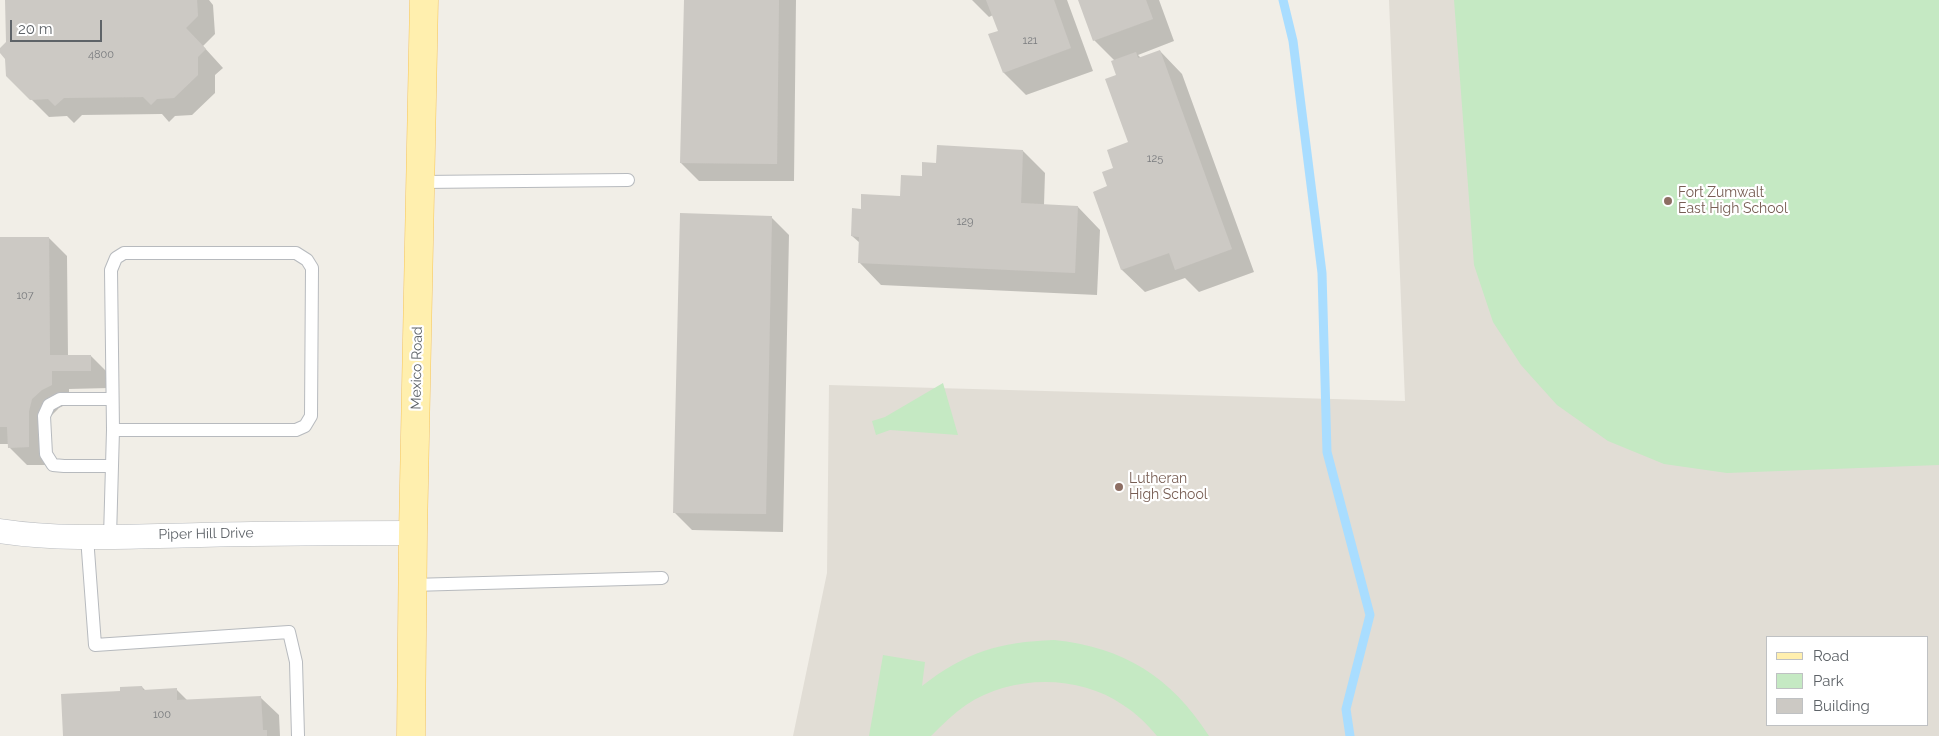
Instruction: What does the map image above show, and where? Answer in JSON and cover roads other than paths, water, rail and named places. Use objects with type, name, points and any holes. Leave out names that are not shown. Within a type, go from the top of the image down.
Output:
[{"type":"main road","name":"Mexico Road","points":[[411,736],[412,585],[424,0]]},
{"type":"street","name":"Piper Hill Drive","points":[[0,531],[35,536],[99,537],[249,533],[413,533]]},
{"type":"lane","points":[[421,182],[628,180]]},
{"type":"lane","points":[[112,430],[296,430],[305,426],[311,416],[312,268],[307,260],[296,253],[124,253],[116,258],[111,270],[111,466],[99,537],[95,645],[289,632],[296,662],[298,736]]},
{"type":"lane","points":[[111,466],[54,465],[46,454],[44,416],[49,405],[60,399],[112,399]]},
{"type":"lane","points":[[412,585],[662,578]]},
{"type":"waterway","points":[[1283,0],[1293,41],[1322,273],[1327,452],[1370,615],[1346,709],[1350,736]]},
{"type":"place","name":"Fort Zumwalt East High School","points":[[1668,201]]},
{"type":"place","name":"Lutheran High School","points":[[1119,487]]}]
